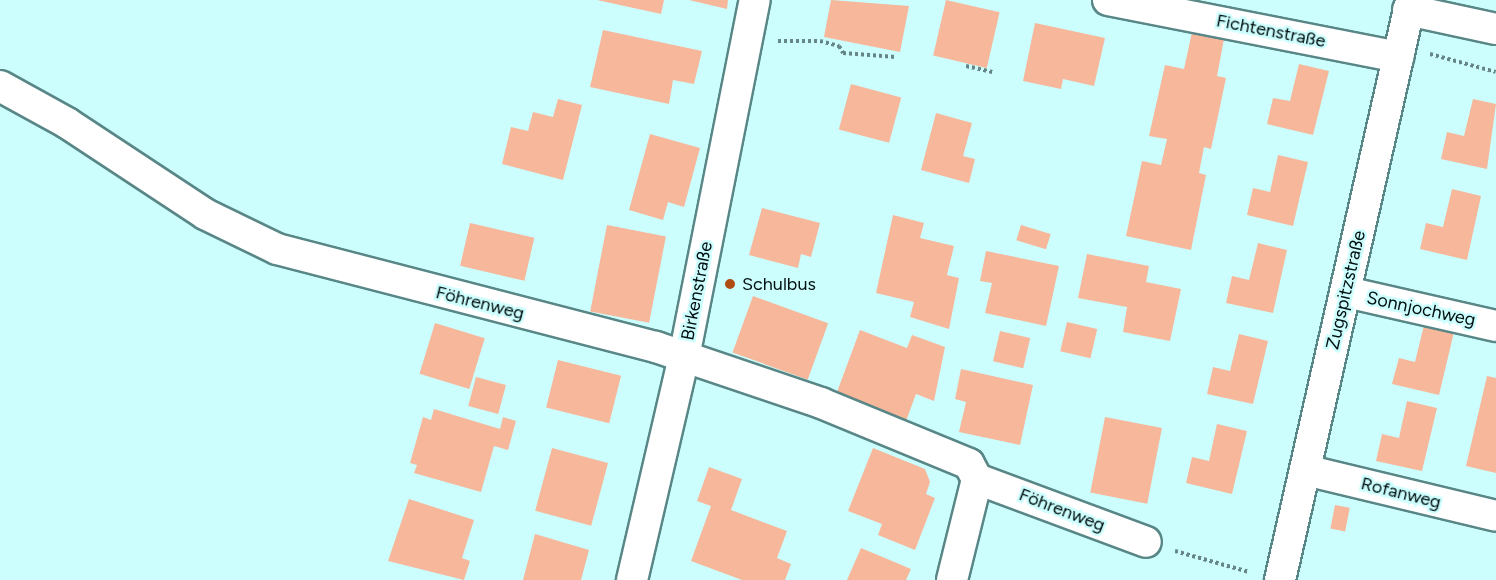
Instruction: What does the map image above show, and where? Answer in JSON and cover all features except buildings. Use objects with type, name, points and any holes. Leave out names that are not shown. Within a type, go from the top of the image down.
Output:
[{"type":"street","name":"Birkenstraße","points":[[632,580],[684,357],[756,0]]},
{"type":"street","name":"Fichtenstraße","points":[[1108,0],[1399,52]]},
{"type":"street","name":"Zugspitzstraße","points":[[1268,577],[1305,470],[1409,5]]},
{"type":"street","points":[[1409,5],[1496,29]]},
{"type":"street","name":"Föhrenweg","points":[[0,86],[205,214],[277,249],[684,357],[821,404],[969,464],[978,479],[1146,542]]},
{"type":"street","name":"Sonnjochweg","points":[[1346,292],[1496,326]]},
{"type":"street","name":"Rofanweg","points":[[1305,470],[1496,516]]},
{"type":"street","points":[[952,580],[978,479]]},
{"type":"path","points":[[748,36],[820,41],[839,46],[843,53],[896,57]]},
{"type":"path","points":[[1399,52],[1496,72]]},
{"type":"path","points":[[966,66],[992,72]]},
{"type":"path","points":[[1146,542],[1268,577]]},
{"type":"place","name":"Schulbus","points":[[730,284]]}]
